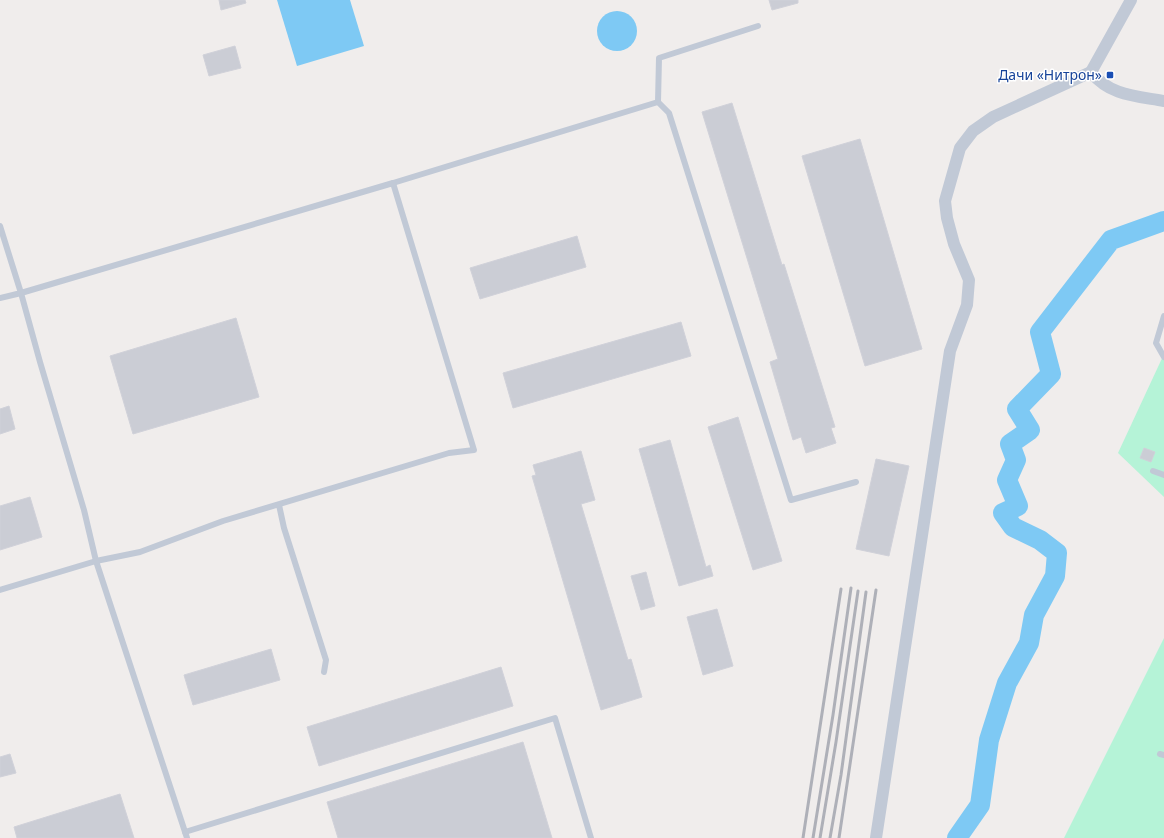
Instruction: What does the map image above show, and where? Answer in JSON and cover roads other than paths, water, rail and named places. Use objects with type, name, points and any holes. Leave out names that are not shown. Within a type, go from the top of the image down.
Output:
[{"type":"street","points":[[876,838],[950,351],[967,305],[969,280],[954,244],[946,218],[945,201],[960,148],[973,131],[993,117],[1091,72],[1131,0]]},
{"type":"street","points":[[1091,72],[1096,79],[1116,92],[1164,101]]},
{"type":"lane","points":[[758,26],[659,58],[658,102],[669,113],[791,500],[856,482]]},
{"type":"lane","points":[[0,298],[393,183],[658,102]]},
{"type":"lane","points":[[0,590],[96,561],[140,552],[223,521],[449,453],[474,450],[393,183]]},
{"type":"lane","points":[[0,226],[21,292],[84,510],[96,561],[186,835],[555,718],[590,838]]},
{"type":"lane","points":[[1164,316],[1156,343],[1164,357]]},
{"type":"lane","points":[[1154,471],[1164,475]]},
{"type":"lane","points":[[278,505],[326,660],[324,672]]},
{"type":"water","points":[[277,0],[350,0],[364,46],[297,66]]},
{"type":"water","points":[[621,11],[628,14],[634,20],[637,31],[636,39],[628,48],[621,51],[613,51],[606,48],[598,39],[597,27],[600,20],[609,12]]},
{"type":"waterway","points":[[957,838],[980,805],[989,740],[1007,683],[1029,643],[1034,615],[1055,576],[1057,553],[1040,540],[1013,527],[1003,513],[1018,506],[1007,480],[1016,460],[1010,444],[1030,430],[1017,409],[1051,374],[1040,332],[1111,240],[1164,221]]},
{"type":"railway","points":[[813,838],[833,715],[851,588]]},
{"type":"railway","points":[[803,838],[841,589]]},
{"type":"railway","points":[[839,838],[876,590]]},
{"type":"railway","points":[[820,838],[836,742],[858,591]]},
{"type":"railway","points":[[830,838],[841,775],[866,592]]},
{"type":"place","name":"Дачи «Нитрон»","points":[[1110,75]]}]
